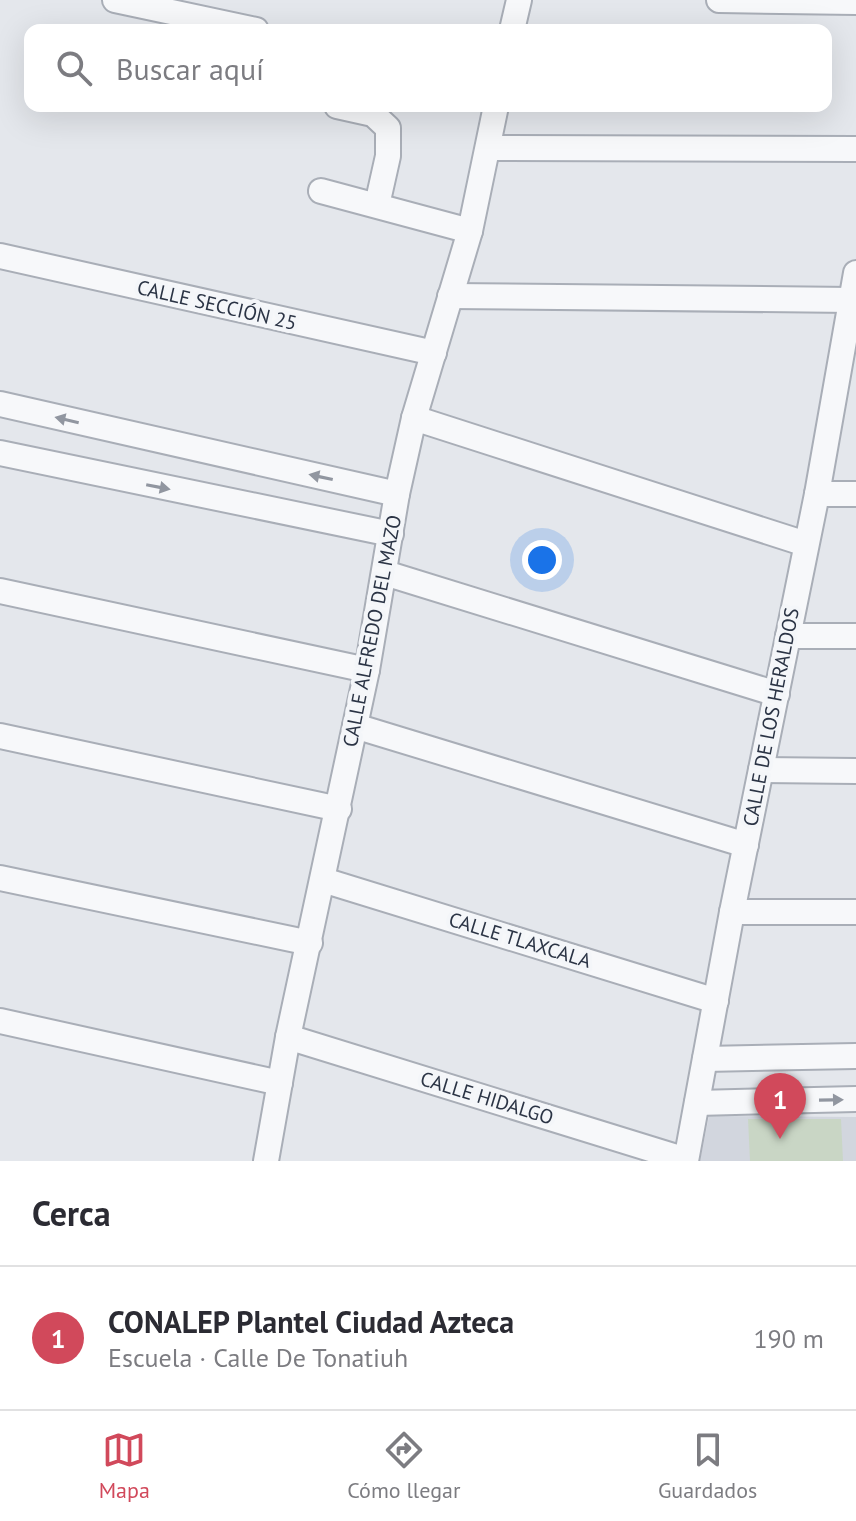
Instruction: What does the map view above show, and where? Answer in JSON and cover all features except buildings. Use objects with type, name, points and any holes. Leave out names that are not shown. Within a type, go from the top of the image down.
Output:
[{"type":"street","points":[[115,0],[228,24]]},
{"type":"street","points":[[513,24],[519,0]]},
{"type":"street","points":[[719,0],[856,2]]},
{"type":"street","points":[[364,112],[373,114],[388,128],[388,156],[377,205]]},
{"type":"street","name":"CALLE ALFREDO DEL MAZO","points":[[266,1161],[288,1037],[367,670],[397,494],[414,418],[470,231],[495,112]]},
{"type":"street","points":[[488,148],[856,149]]},
{"type":"street","points":[[321,191],[470,231]]},
{"type":"street","name":"CALLE SECCIÓN 25","points":[[0,256],[434,353]]},
{"type":"street","name":"CALLE DE LOS HERALDOS","points":[[686,1160],[806,544],[849,352],[856,273]]},
{"type":"street","points":[[450,296],[852,300]]},
{"type":"street","points":[[0,404],[397,494]]},
{"type":"street","points":[[414,418],[806,544]]},
{"type":"street","points":[[0,453],[391,534]]},
{"type":"street","points":[[817,494],[856,494]]},
{"type":"street","points":[[385,573],[777,694]]},
{"type":"street","points":[[0,591],[367,670]]},
{"type":"street","points":[[788,636],[856,636]]},
{"type":"street","points":[[355,726],[746,845]]},
{"type":"street","points":[[0,736],[339,809]]},
{"type":"street","points":[[761,770],[856,771]]},
{"type":"street","points":[[0,878],[310,943]]},
{"type":"street","name":"CALLE TLAXCALA","points":[[323,880],[716,1001]]},
{"type":"street","points":[[732,912],[856,912]]},
{"type":"street","points":[[0,1021],[280,1083]]},
{"type":"street","name":"CALLE HIDALGO","points":[[288,1037],[686,1160]]},
{"type":"street","points":[[705,1059],[856,1056]]},
{"type":"street","points":[[697,1103],[856,1099]]},
{"type":"shaded area","points":[[709,1116],[856,1117],[856,1161],[700,1161]]},
{"type":"green space","points":[[748,1119],[841,1119],[843,1161],[750,1161]]},
{"type":"place","name":"CONALEP Plantel Ciudad Azteca","points":[[780,1139]]}]
